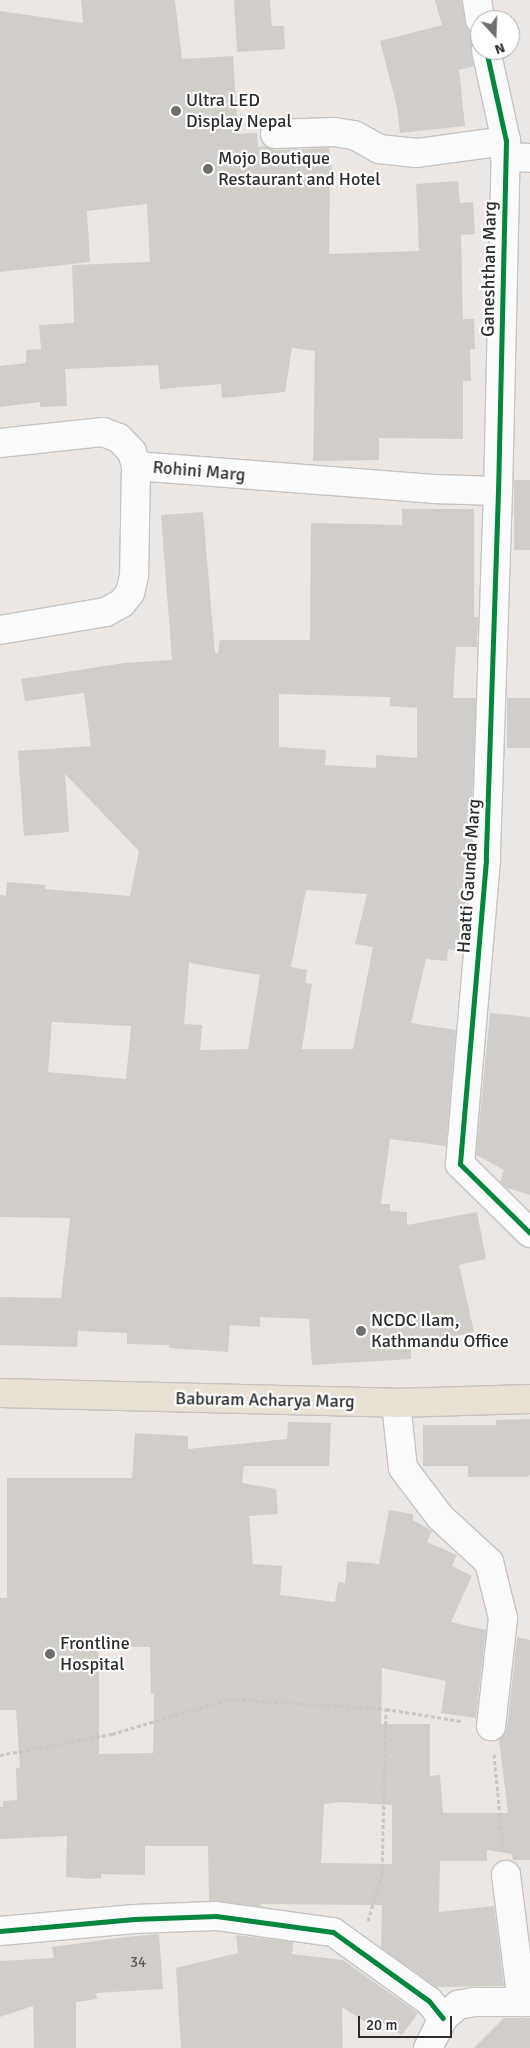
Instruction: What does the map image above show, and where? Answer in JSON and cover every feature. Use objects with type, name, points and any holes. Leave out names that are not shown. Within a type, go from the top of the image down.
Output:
[{"type":"main road","name":"Baburam Acharya Marg","points":[[0,1393],[396,1403],[530,1399]]},
{"type":"street","name":"Ganeshthan Marg","points":[[489,60],[514,152],[498,491]]},
{"type":"street","points":[[275,134],[334,132],[354,135],[380,149],[417,154],[514,152]]},
{"type":"street","points":[[0,443],[103,432],[119,438],[132,452],[136,466]]},
{"type":"street","name":"Rohini Marg","points":[[0,630],[106,612],[122,603],[130,593],[134,576],[136,466],[433,489],[498,491]]},
{"type":"street","name":"Haatti Gaunda Marg","points":[[498,491],[486,860],[460,1164],[530,1233]]},
{"type":"street","points":[[396,1403],[403,1468],[440,1517],[489,1562],[503,1618],[492,1726]]},
{"type":"street","points":[[428,2048],[443,2018],[458,2005],[473,2002],[526,2002],[506,1875]]},
{"type":"street","points":[[0,1931],[134,1919],[216,1916],[333,1932],[369,1956],[429,2001],[443,2018]]},
{"type":"path","points":[[0,1756],[112,1734],[229,1699],[386,1709],[492,1726],[506,1875]]},
{"type":"path","points":[[369,1956],[368,1920],[382,1874],[386,1709]]},
{"type":"building","points":[[81,0],[175,0],[182,59],[233,56],[238,134],[257,133],[258,147],[266,146],[275,150],[329,148],[332,169],[330,169],[329,254],[419,251],[416,184],[458,181],[460,203],[473,202],[475,234],[461,235],[463,319],[474,319],[475,349],[470,349],[471,381],[463,381],[463,439],[379,438],[379,460],[313,461],[315,351],[292,348],[285,392],[222,398],[221,384],[160,389],[158,365],[65,369],[67,406],[40,407],[40,402],[0,407],[0,366],[26,363],[26,350],[41,349],[39,325],[74,323],[72,265],[150,262],[147,204],[87,211],[90,262],[0,272],[0,11],[83,23]]},
{"type":"building","points":[[234,0],[270,0],[272,26],[284,26],[285,49],[237,52]]},
{"type":"building","points":[[435,0],[462,0],[465,22],[470,33],[470,60],[473,60],[474,66],[459,70],[465,126],[400,133],[397,107],[380,41],[442,25]]},
{"type":"building","points":[[514,480],[530,480],[530,550],[514,550]]},
{"type":"building","points":[[402,509],[474,509],[474,617],[478,617],[477,647],[456,647],[453,698],[476,698],[470,859],[460,951],[448,949],[447,961],[426,959],[411,1023],[456,1030],[446,1146],[390,1139],[381,1204],[390,1204],[390,1211],[407,1212],[407,1225],[477,1212],[486,1259],[459,1265],[474,1332],[411,1346],[411,1359],[312,1365],[309,1319],[260,1317],[260,1327],[230,1325],[228,1352],[169,1348],[169,1345],[127,1344],[127,1333],[78,1331],[77,1347],[0,1345],[0,1297],[61,1298],[70,1218],[0,1217],[0,895],[6,896],[7,882],[45,885],[45,889],[130,896],[139,851],[65,774],[69,832],[24,836],[18,751],[91,746],[84,693],[25,701],[21,679],[124,663],[172,660],[161,515],[203,512],[215,653],[218,653],[220,640],[310,640],[311,523],[402,525]],"holes":[[[279,694],[390,697],[390,706],[417,708],[417,758],[376,755],[376,768],[325,765],[326,750],[279,747]],[[306,890],[367,894],[355,944],[373,947],[353,1049],[302,1049],[312,984],[305,983],[307,970],[291,967]],[[189,963],[260,975],[248,1049],[200,1050],[202,1025],[184,1024]],[[52,1022],[131,1026],[126,1079],[48,1072]]]},
{"type":"building","points":[[507,698],[530,698],[530,748],[507,748]]},
{"type":"building","points":[[490,1013],[530,1017],[530,1195],[507,1188],[500,1182],[504,1170],[476,1155]]},
{"type":"building","points":[[530,1419],[530,1475],[527,1477],[468,1477],[468,1466],[423,1466],[423,1425],[496,1425],[496,1420]]},
{"type":"building","points":[[288,1422],[331,1423],[329,1466],[244,1466],[242,1483],[276,1489],[278,1514],[249,1516],[253,1564],[282,1566],[280,1595],[335,1602],[338,1582],[345,1583],[347,1561],[379,1564],[389,1510],[413,1514],[413,1520],[432,1531],[427,1542],[457,1555],[452,1566],[472,1576],[451,1622],[486,1630],[476,1718],[441,1713],[446,1681],[382,1668],[381,1724],[430,1724],[430,1776],[440,1775],[443,1813],[508,1813],[499,1739],[507,1728],[517,1637],[530,1640],[530,1860],[513,1860],[512,1854],[487,1850],[487,1861],[440,1861],[439,1912],[494,1906],[504,1986],[436,1987],[381,1948],[382,1905],[259,1904],[264,1907],[209,1901],[208,1846],[145,1846],[145,1875],[101,1874],[101,1878],[90,1879],[66,1877],[67,1836],[0,1839],[0,1807],[3,1807],[3,1801],[17,1800],[16,1768],[20,1768],[16,1710],[0,1710],[0,1598],[7,1598],[7,1478],[132,1478],[135,1433],[188,1436],[188,1449],[287,1439]],"holes":[[[99,1647],[150,1647],[151,1694],[154,1694],[153,1753],[99,1754]],[[342,1802],[392,1805],[392,1864],[321,1863],[324,1804]]]},
{"type":"building","points":[[159,1934],[163,1989],[96,1993],[97,1999],[76,2002],[76,2048],[34,2048],[33,2006],[0,2017],[0,1961],[54,1958],[52,1947]]},
{"type":"building","points":[[236,1935],[293,1942],[292,1954],[343,1960],[418,2013],[402,2035],[373,2016],[368,2024],[342,2007],[343,2048],[181,2048],[176,1968],[238,1953]]},
{"type":"building","points":[[504,2018],[530,2018],[530,2048],[474,2048]]},
{"type":"cycle path","points":[[488,60],[506,141],[498,491],[486,860],[460,1164],[530,1233]]},
{"type":"cycle path","points":[[0,1931],[134,1919],[216,1916],[333,1932],[429,2001],[443,2018]]},
{"type":"place","name":"Ultra LED Display Nepal","points":[[176,111]]},
{"type":"place","name":"Mojo Boutique Restaurant and Hotel","points":[[208,169]]},
{"type":"place","name":"NCDC Ilam, Kathmandu Office","points":[[361,1331]]},
{"type":"place","name":"Frontline Hospital","points":[[50,1654]]}]
